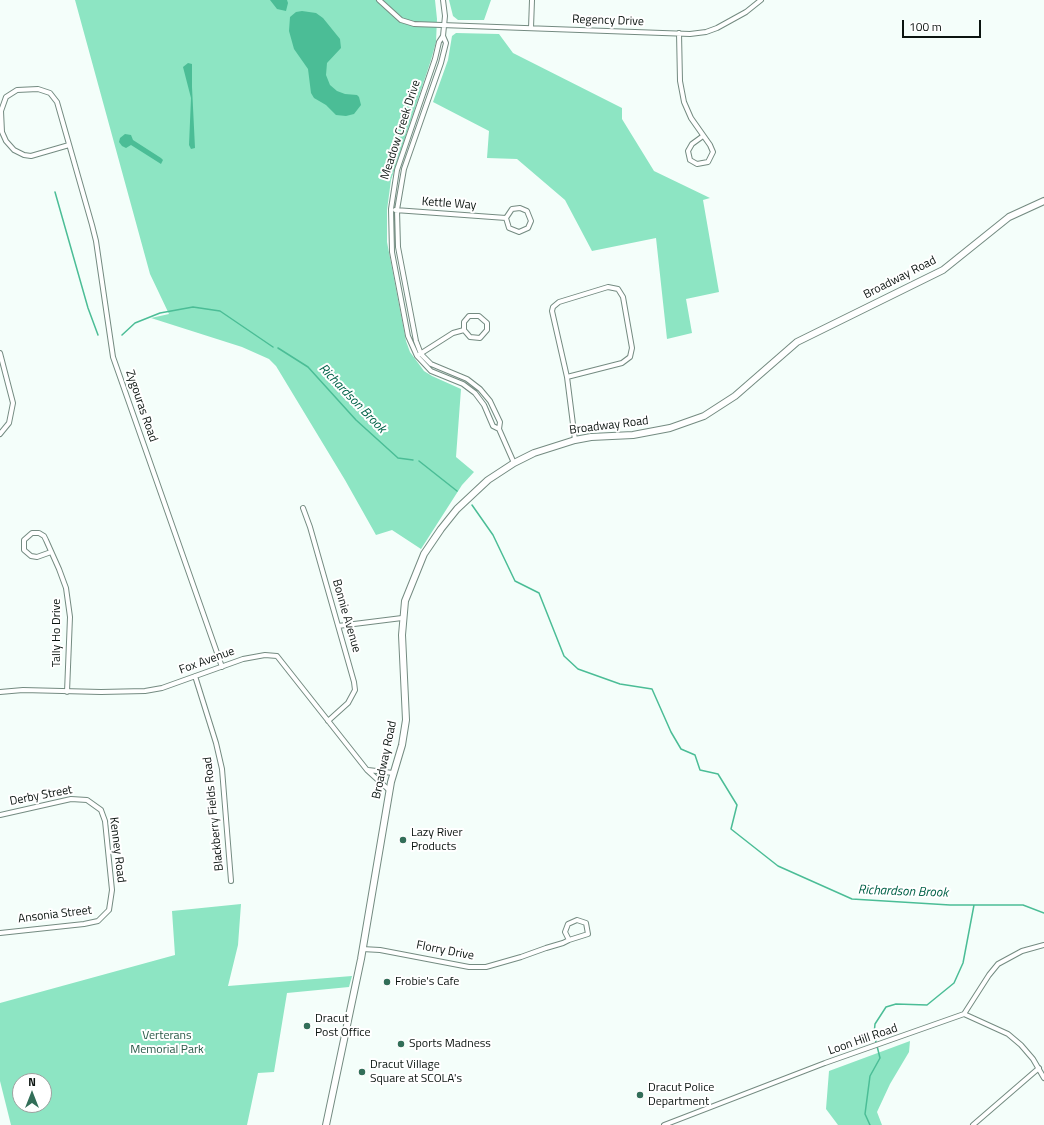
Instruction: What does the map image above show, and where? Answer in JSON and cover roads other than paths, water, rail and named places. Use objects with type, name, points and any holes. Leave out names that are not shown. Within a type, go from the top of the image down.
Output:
[{"type":"main road","name":"Broadway Road","points":[[326,1125],[362,949],[389,790],[402,745],[406,720],[402,618],[405,601],[424,554],[441,529],[457,509],[477,490],[514,463],[546,448],[591,437],[633,435],[670,428],[704,416],[735,396],[797,342],[943,270],[1009,217],[1044,201]]},
{"type":"street","name":"Regency Drive","points":[[379,0],[396,17],[404,22],[444,26],[679,33],[701,33],[717,28],[746,12],[761,0]]},
{"type":"street","name":"Meadow Creek Drive","points":[[443,0],[443,36],[439,42],[397,170],[391,209],[391,241],[408,336],[419,355],[431,371],[453,380],[475,393],[484,405],[493,426],[499,429]]},
{"type":"street","points":[[531,28],[532,0]]},
{"type":"street","points":[[679,33],[680,80],[684,102],[691,118],[712,148],[712,156],[705,164],[697,164],[690,160],[688,152],[692,144],[703,136]]},
{"type":"street","name":"Meadow Creek Drive","points":[[443,36],[446,43],[443,56],[404,168],[397,210],[398,241],[404,279],[419,355],[431,364],[474,383],[485,394],[500,422],[499,429],[514,463]]},
{"type":"street","name":"Zygouras Road","points":[[69,145],[34,155],[24,155],[18,152],[7,143],[2,134],[1,111],[6,97],[15,91],[27,89],[41,90],[52,95],[57,102],[69,145],[98,249],[109,339],[113,357],[222,667]]},
{"type":"street","points":[[416,114],[422,116]]},
{"type":"street","points":[[520,208],[527,211],[531,220],[526,230],[516,232],[508,226],[506,218],[512,210],[520,208]]},
{"type":"street","name":"Kettle Way","points":[[391,209],[506,218]]},
{"type":"street","points":[[397,280],[404,279]]},
{"type":"street","points":[[567,377],[622,363],[630,357],[632,348],[623,297],[618,289],[608,287],[560,302],[553,307],[552,315],[567,377],[575,440]]},
{"type":"street","points":[[474,315],[482,317],[487,325],[484,335],[477,338],[470,337],[464,330],[465,320],[474,315]]},
{"type":"street","points":[[419,355],[453,333],[464,330]]},
{"type":"street","points":[[0,353],[13,402],[9,423],[0,434]]},
{"type":"street","points":[[453,380],[455,374]]},
{"type":"street","name":"Bonnie Avenue","points":[[303,508],[310,526],[355,690],[348,703],[328,721]]},
{"type":"street","name":"Tally Ho Drive","points":[[51,552],[37,557],[30,556],[24,550],[24,540],[30,534],[41,534],[46,540],[51,552],[66,588],[69,607],[66,692]]},
{"type":"street","points":[[338,626],[402,618]]},
{"type":"street","name":"Fox Avenue","points":[[0,692],[23,690],[66,692],[145,691],[162,688],[244,659],[265,655],[277,656],[367,770],[389,790]]},
{"type":"street","name":"Blackberry Fields Road","points":[[195,676],[216,743],[222,769],[231,881]]},
{"type":"street","points":[[367,770],[394,773]]},
{"type":"street","name":"Derby Street","points":[[0,815],[71,799],[87,800]]},
{"type":"street","name":"Kenney Road","points":[[87,800],[101,810],[105,821],[112,890],[110,910]]},
{"type":"street","name":"Ansonia Street","points":[[0,933],[84,924],[98,921],[110,910]]},
{"type":"street","name":"Florry Drive","points":[[362,949],[380,950],[478,967],[500,963],[588,934],[586,923],[577,920],[568,924],[565,932],[569,940]]},
{"type":"street","points":[[1044,945],[1022,951],[998,964],[989,975],[964,1014],[1008,1034],[1021,1045],[1039,1068],[1044,1078]]},
{"type":"street","name":"Loon Hill Road","points":[[664,1125],[964,1014]]},
{"type":"street","points":[[973,1125],[1039,1068]]},
{"type":"waterway","name":"Richardson Brook","points":[[55,192],[88,308],[98,335]]},
{"type":"waterway","name":"Richardson Brook","points":[[122,335],[135,323],[160,313],[193,307],[220,311],[273,347]]},
{"type":"waterway","name":"Richardson Brook","points":[[278,348],[308,367],[356,420],[398,458],[413,460]]},
{"type":"waterway","name":"Richardson Brook","points":[[419,461],[457,491]]},
{"type":"waterway","name":"Richardson Brook","points":[[472,505],[493,535],[515,581],[539,593],[564,656],[578,669],[620,684],[652,689],[671,732],[681,749],[695,755],[700,770],[718,774],[737,805],[731,829],[778,866],[852,899],[950,905],[1023,905],[1044,913]]},
{"type":"waterway","points":[[870,1125],[865,1114],[870,1076],[880,1058],[874,1034],[875,1024],[886,1007],[896,1004],[927,1005],[954,983],[963,963],[974,905]]},
{"type":"place","name":"Lazy River Products","points":[[403,840]]},
{"type":"place","name":"Frobie's Cafe","points":[[387,982]]},
{"type":"place","name":"Dracut Post Office","points":[[307,1026]]},
{"type":"place","name":"Sports Madness","points":[[401,1044]]},
{"type":"place","name":"Dracut Village Square at SCOLA's","points":[[362,1072]]},
{"type":"place","name":"Dracut Police Department","points":[[640,1095]]},
{"type":"park label","name":"Verterans Memorial Park","points":[[167,1043]]}]
